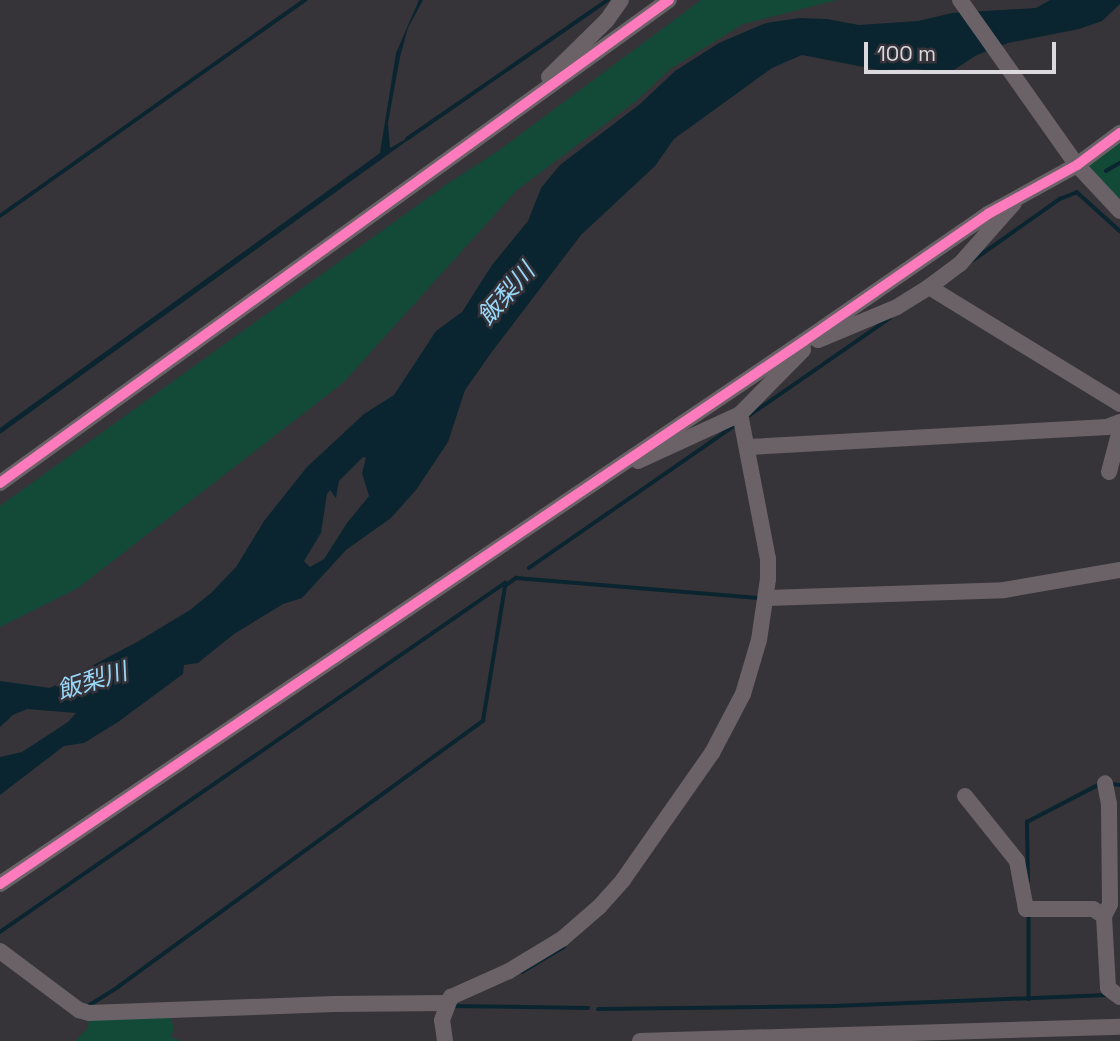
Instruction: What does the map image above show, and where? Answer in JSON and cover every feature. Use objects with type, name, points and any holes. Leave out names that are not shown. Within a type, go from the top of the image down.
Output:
[{"type":"street","points":[[542,91],[542,83],[607,20],[621,0]]},
{"type":"street","points":[[0,483],[669,0]]},
{"type":"street","points":[[960,0],[1073,159],[1120,211]]},
{"type":"street","points":[[0,884],[988,214],[1016,201],[1073,159],[1120,133]]},
{"type":"street","points":[[804,341],[817,340],[897,307],[929,287],[960,264],[1016,201]]},
{"type":"street","points":[[929,287],[1120,404]]},
{"type":"street","points":[[625,461],[639,461],[740,414],[803,351],[804,341]]},
{"type":"street","points":[[445,1041],[442,1020],[447,1003],[459,992],[509,971],[562,939],[599,907],[637,863],[672,806],[712,753],[743,694],[767,598],[768,559],[749,447],[740,414]]},
{"type":"street","points":[[749,447],[1107,427],[1120,422]]},
{"type":"street","points":[[1109,472],[1120,430]]},
{"type":"street","points":[[767,598],[1004,590],[1120,570]]},
{"type":"street","points":[[1104,916],[1110,904],[1109,804],[1105,783]]},
{"type":"street","points":[[965,796],[1017,861],[1026,909],[1093,909],[1104,916],[1107,925],[1108,988],[1120,997]]},
{"type":"street","points":[[0,951],[79,1010],[89,1013],[334,1003],[447,1003]]},
{"type":"street","points":[[640,1041],[1120,1027]]},
{"type":"green space","points":[[701,0],[837,0],[743,24],[670,69],[636,101],[517,190],[343,383],[78,588],[0,627],[0,506],[447,184],[498,151]]},
{"type":"green space","points":[[1120,141],[1120,162],[1105,171],[1106,173],[1120,165],[1120,202],[1089,166]]},
{"type":"green space","points":[[170,1016],[174,1029],[171,1037],[182,1041],[75,1041],[88,1028],[89,1019]]},
{"type":"water","points":[[419,0],[423,0],[408,28],[400,57],[388,123],[390,148],[422,130],[0,434],[0,428],[380,153],[396,53]]},
{"type":"water","name":"飯梨川","points":[[1050,0],[1120,0],[1120,4],[1102,21],[1079,29],[1008,43],[977,55],[949,73],[916,69],[879,70],[802,55],[772,68],[674,139],[655,166],[581,235],[491,353],[465,390],[448,442],[416,490],[391,518],[346,550],[302,598],[283,604],[234,634],[198,663],[184,665],[183,674],[118,722],[84,743],[64,746],[0,795],[0,757],[22,752],[68,722],[76,713],[27,709],[13,715],[0,727],[0,681],[50,688],[137,642],[190,610],[211,593],[236,567],[264,521],[307,467],[364,414],[394,395],[436,331],[462,312],[492,265],[528,221],[541,188],[560,165],[640,104],[675,71],[719,43],[766,23],[800,18],[827,19],[859,25],[918,21],[952,13],[1036,8]],"holes":[[[363,457],[366,458],[362,473],[369,496],[347,523],[324,559],[310,567],[304,561],[321,533],[327,494],[330,490],[336,498],[339,481]]]},
{"type":"waterway","points":[[0,216],[305,0]]},
{"type":"waterway","points":[[407,139],[608,0]]},
{"type":"waterway","points":[[1106,171],[1120,163]]},
{"type":"waterway","points":[[972,261],[1060,199],[1077,192],[1120,231]]},
{"type":"waterway","points":[[750,415],[890,318]]},
{"type":"waterway","points":[[529,568],[737,424]]},
{"type":"waterway","points":[[88,1006],[118,987],[483,721],[505,586],[516,578],[761,598]]},
{"type":"waterway","points":[[0,932],[505,583]]},
{"type":"waterway","points":[[1028,882],[1027,822],[1100,784]]},
{"type":"waterway","points":[[1111,784],[1120,785]]},
{"type":"waterway","points":[[1029,915],[1029,999]]},
{"type":"waterway","points":[[522,972],[564,947]]},
{"type":"waterway","points":[[598,1009],[834,1006],[1107,995]]},
{"type":"waterway","points":[[452,1006],[588,1008]]},
{"type":"cycle path","points":[[0,483],[669,0]]},
{"type":"cycle path","points":[[0,884],[988,214],[1077,165],[1120,133]]}]
